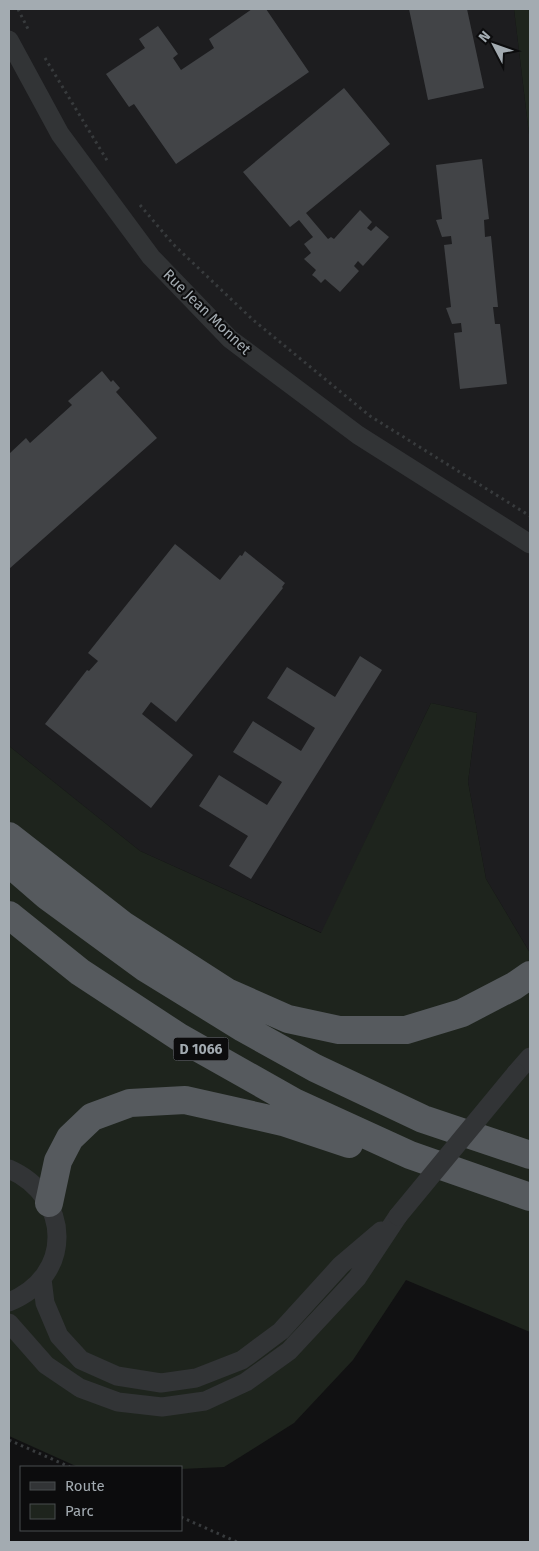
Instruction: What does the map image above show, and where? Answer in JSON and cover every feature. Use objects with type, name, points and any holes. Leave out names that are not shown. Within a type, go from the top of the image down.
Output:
[{"type":"highway","points":[[9,836],[123,925],[227,992],[288,1019],[339,1030],[406,1030],[462,1014],[514,986],[530,975]]},
{"type":"highway","name":"D 1066","points":[[9,863],[47,896],[144,967],[243,1028],[315,1068],[424,1119],[530,1155]]},
{"type":"highway","name":"D 1066","points":[[9,915],[80,972],[179,1037],[294,1102],[410,1155],[530,1197]]},
{"type":"highway","points":[[49,1203],[58,1160],[70,1138],[92,1117],[130,1103],[185,1100],[283,1122],[348,1144],[410,1155]]},
{"type":"street","name":"Rue Jean Monnet","points":[[9,40],[65,141],[151,257],[230,339],[358,435],[530,544]]},
{"type":"street","points":[[9,1323],[46,1366],[80,1388],[118,1402],[162,1407],[205,1401],[246,1382],[289,1351],[357,1278],[398,1216],[530,1057]]},
{"type":"street","points":[[9,1169],[32,1182],[49,1203],[54,1216],[56,1242],[54,1255],[42,1279],[20,1298],[9,1302]]},
{"type":"street","points":[[42,1279],[45,1303],[59,1336],[81,1360],[117,1376],[161,1383],[196,1378],[242,1360],[281,1331],[342,1266],[398,1216]]},
{"type":"path","points":[[18,9],[31,34]]},
{"type":"path","points":[[40,50],[111,165]]},
{"type":"path","points":[[140,204],[173,244],[252,319],[370,416],[530,516]]},
{"type":"path","points":[[9,1440],[68,1466]]},
{"type":"path","points":[[182,1517],[237,1542]]},
{"type":"shaded area","points":[[9,9],[514,9],[530,142],[530,953],[486,879],[468,782],[477,713],[431,703],[322,933],[140,851],[9,746]]},
{"type":"green space","points":[[514,9],[530,9],[530,142]]},
{"type":"green space","points":[[431,703],[477,713],[468,782],[486,879],[530,953],[530,1332],[406,1280],[353,1360],[294,1423],[224,1467],[182,1469],[182,1466],[76,1466],[9,1436],[9,746],[140,851],[321,933]]},
{"type":"building","points":[[252,9],[266,9],[309,72],[176,164],[134,104],[129,107],[106,74],[145,48],[139,39],[158,26],[178,54],[173,58],[181,70],[214,48],[209,39]]},
{"type":"building","points":[[409,9],[467,9],[484,88],[428,100]]},
{"type":"building","points":[[344,88],[390,144],[306,213],[328,239],[331,237],[334,239],[360,210],[372,222],[367,228],[371,231],[376,226],[389,237],[363,266],[358,261],[354,266],[359,271],[340,292],[325,279],[321,283],[312,275],[316,270],[304,259],[311,253],[304,244],[313,237],[299,220],[290,227],[243,172]]},
{"type":"building","points":[[482,159],[489,219],[484,220],[485,237],[491,236],[498,307],[493,307],[495,324],[500,324],[507,384],[460,389],[454,333],[462,332],[461,323],[452,324],[446,308],[451,307],[444,245],[452,244],[451,236],[442,237],[436,220],[442,219],[436,165]]},
{"type":"building","points":[[102,371],[111,382],[113,380],[120,388],[116,392],[157,438],[9,569],[9,454],[26,438],[30,443],[72,405],[68,401]]},
{"type":"building","points":[[175,544],[220,580],[245,551],[285,583],[283,588],[176,722],[151,702],[142,714],[193,755],[151,808],[45,724],[87,670],[89,671],[98,661],[88,653]]},
{"type":"building","points":[[360,656],[382,670],[251,879],[229,866],[248,836],[199,806],[219,775],[267,805],[282,782],[233,752],[253,721],[301,751],[315,728],[267,698],[287,667],[335,697]]}]
